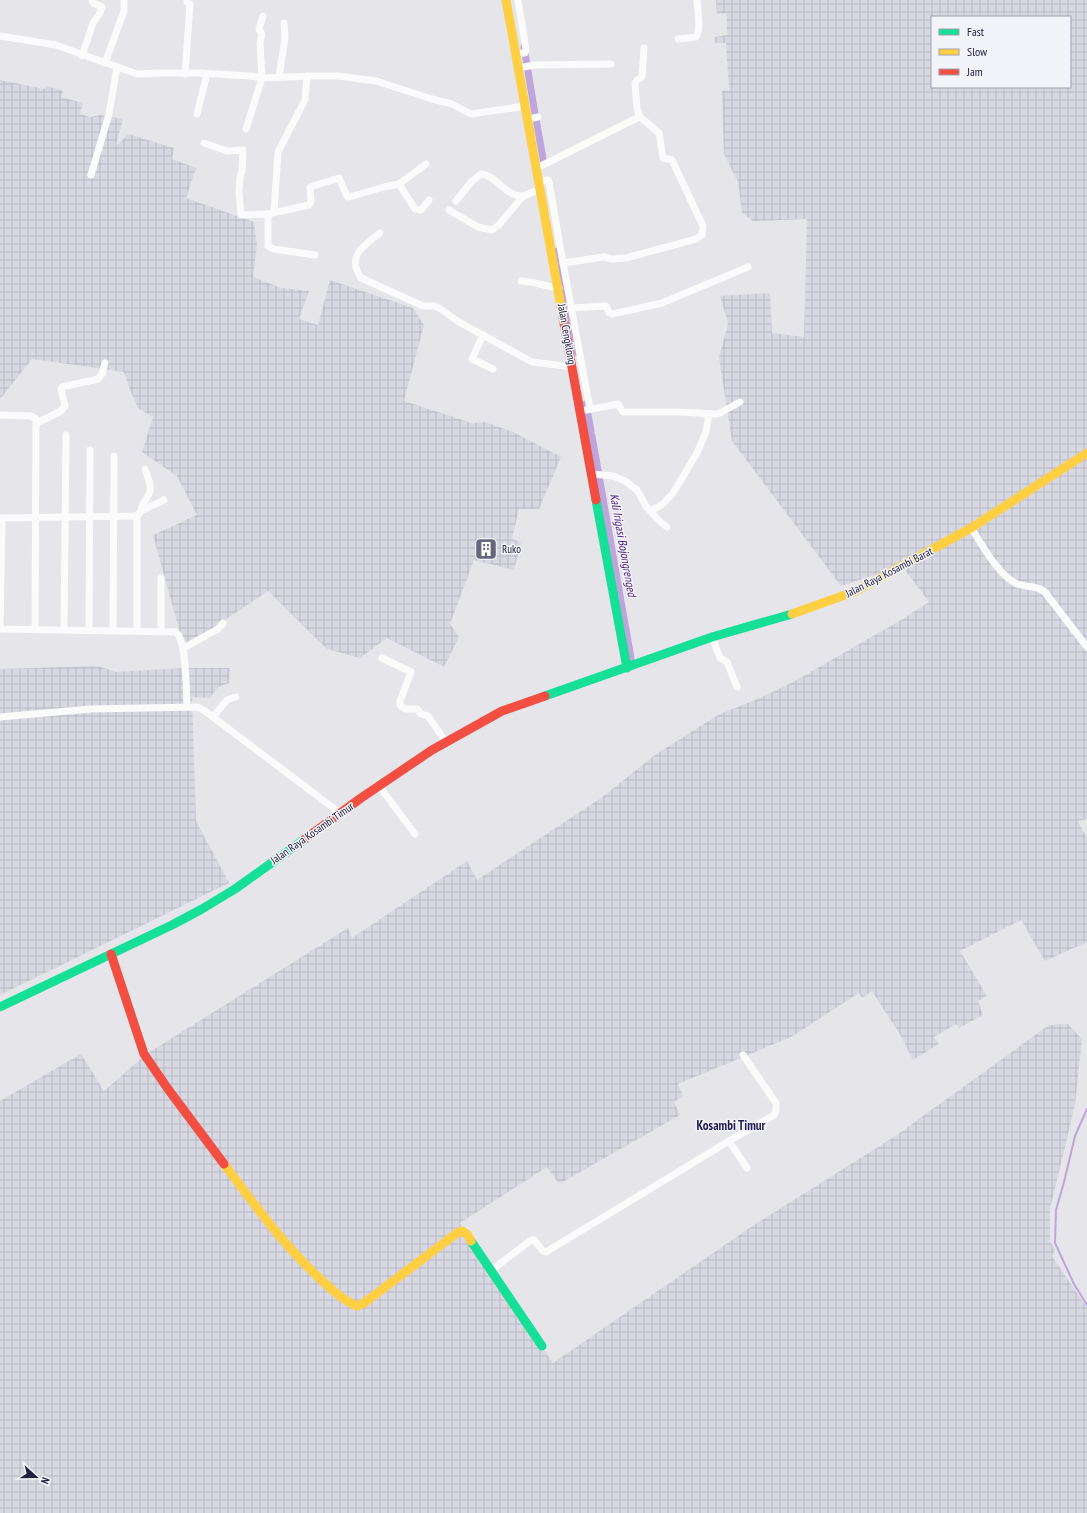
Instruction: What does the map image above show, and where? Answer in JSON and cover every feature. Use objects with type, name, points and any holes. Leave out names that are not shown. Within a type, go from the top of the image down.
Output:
[{"type":"main road","name":"Jalan Cengklong","points":[[506,0],[524,67],[528,119],[537,168],[553,231],[561,277],[559,288],[572,367],[585,410],[627,668]]},
{"type":"main road","name":"Jalan Raya Kosambi Barat","points":[[627,668],[712,637],[799,612],[856,591],[971,528],[1087,453]]},
{"type":"main road","name":"Jalan Raya Kosambi Timur","points":[[0,1007],[172,925],[235,889],[379,786],[446,742],[502,711],[627,668]]},
{"type":"main road","points":[[111,954],[144,1054],[183,1109],[277,1233],[318,1277],[347,1303],[357,1306],[462,1231],[467,1234],[542,1346]]},
{"type":"street","points":[[82,56],[93,23],[102,7],[93,3],[92,0]]},
{"type":"street","points":[[105,63],[124,12],[124,0]]},
{"type":"street","points":[[185,74],[190,4],[187,0]]},
{"type":"street","points":[[518,0],[526,44],[519,53]]},
{"type":"street","points":[[678,39],[698,36],[699,26],[697,0]]},
{"type":"street","points":[[246,129],[262,78],[260,43],[262,34],[259,27],[263,16]]},
{"type":"street","points":[[279,77],[285,38],[284,23]]},
{"type":"street","points":[[0,36],[56,45],[82,56],[137,74],[207,74],[262,78],[338,76],[376,81],[452,104],[471,114],[526,106]]},
{"type":"street","points":[[562,263],[604,257],[612,259],[626,258],[696,239],[702,235],[703,226],[672,160],[663,158],[659,133],[639,116],[635,84],[637,80],[642,77],[644,48]]},
{"type":"street","points":[[524,67],[556,64],[611,64]]},
{"type":"street","points":[[90,175],[109,114],[117,67]]},
{"type":"street","points":[[197,114],[207,74]]},
{"type":"street","points":[[307,76],[305,100],[278,152],[268,246],[273,249],[315,255]]},
{"type":"street","points":[[537,168],[639,116]]},
{"type":"street","points":[[528,119],[538,117]]},
{"type":"street","points":[[204,143],[227,151],[243,150],[242,171],[240,178],[241,215],[271,213],[309,205],[311,201],[310,187],[339,178],[347,196],[349,197],[399,184],[426,164]]},
{"type":"street","points":[[456,201],[471,182],[481,174],[487,175],[510,192],[523,196]]},
{"type":"street","points":[[449,210],[478,227],[492,230],[499,225],[523,196],[542,183]]},
{"type":"street","points":[[399,184],[415,209],[421,210],[429,200]]},
{"type":"street","points":[[553,231],[562,263],[561,277],[571,308],[585,410],[618,404],[623,412],[680,412],[709,414],[720,413],[740,402]]},
{"type":"street","points":[[380,234],[357,253],[355,260],[356,267],[357,273],[361,278],[423,306],[434,306],[439,308],[459,322],[532,362],[572,367]]},
{"type":"street","points":[[571,308],[605,306],[609,313],[612,314],[636,310],[681,296],[716,279],[748,267]]},
{"type":"street","points":[[521,281],[531,281],[550,288],[559,288]]},
{"type":"street","points":[[483,335],[472,360],[492,369]]},
{"type":"street","points":[[36,421],[61,411],[65,406],[61,389],[62,387],[98,379],[102,374],[105,363]]},
{"type":"street","points":[[651,511],[663,504],[673,493],[697,452],[706,432],[709,414]]},
{"type":"street","points":[[0,415],[31,416],[36,421],[35,630]]},
{"type":"street","points":[[64,630],[66,435]]},
{"type":"street","points":[[89,630],[90,450]]},
{"type":"street","points":[[113,630],[114,456]]},
{"type":"street","points":[[137,630],[139,513],[142,505],[149,495],[150,489],[145,469]]},
{"type":"street","points":[[596,474],[618,477],[625,481],[637,490],[646,506],[658,520],[667,527]]},
{"type":"street","points":[[164,500],[139,513],[114,516],[1,518],[0,629],[161,630],[176,632],[179,634],[184,648],[187,707]]},
{"type":"street","points":[[971,528],[995,564],[1004,574],[1017,584],[1039,588],[1044,591],[1087,647]]},
{"type":"street","points":[[161,578],[161,630]]},
{"type":"street","points":[[184,648],[218,628],[223,623]]},
{"type":"street","points":[[712,637],[720,658],[727,663],[737,687]]},
{"type":"street","points":[[382,658],[411,672],[400,704],[405,709],[417,709],[421,714],[428,716],[446,742]]},
{"type":"street","points":[[213,717],[227,700],[236,697]]},
{"type":"street","points":[[0,716],[91,709],[199,708],[340,813]]},
{"type":"street","points":[[379,786],[415,834]]},
{"type":"street","points":[[492,1270],[531,1240],[534,1240],[543,1251],[546,1252],[774,1115],[776,1111],[776,1103],[743,1055]]},
{"type":"street","points":[[729,1141],[747,1168]]},
{"type":"shaded area","points":[[716,0],[1087,0],[1087,819],[1078,821],[1087,839],[1087,942],[1045,961],[1021,920],[960,951],[987,996],[978,1001],[983,1015],[959,1028],[956,1024],[934,1037],[939,1044],[913,1060],[901,1036],[872,991],[862,998],[859,993],[791,1037],[678,1084],[683,1096],[674,1102],[680,1115],[559,1184],[547,1167],[460,1223],[553,1363],[751,1227],[894,1137],[1049,1025],[1068,1024],[1082,1039],[1075,1105],[1050,1209],[1050,1241],[1055,1250],[1052,1256],[1087,1308],[1087,1513],[0,1513],[0,1101],[81,1054],[104,1091],[148,1053],[348,928],[352,938],[467,861],[477,880],[601,798],[655,755],[718,715],[760,698],[795,681],[901,620],[929,602],[902,566],[841,586],[732,441],[719,358],[728,323],[720,296],[770,293],[772,333],[804,337],[807,219],[753,221],[742,213],[738,182],[724,154],[722,91],[729,90],[726,43],[715,43],[715,37],[727,35],[727,13],[717,14]]},
{"type":"shaded area","points":[[0,80],[44,89],[47,86],[63,91],[61,97],[83,103],[80,114],[90,117],[101,115],[123,119],[116,145],[128,134],[174,148],[172,159],[196,168],[186,198],[254,222],[257,245],[253,277],[282,288],[309,291],[299,319],[318,325],[330,280],[413,308],[424,325],[404,401],[472,423],[485,422],[513,432],[561,457],[539,509],[519,509],[512,539],[521,542],[514,570],[474,560],[450,624],[459,637],[444,667],[387,638],[360,658],[327,649],[268,591],[213,628],[183,644],[153,535],[197,515],[177,476],[142,452],[153,417],[138,408],[124,372],[32,359],[0,399]]},
{"type":"shaded area","points":[[98,666],[116,672],[185,668],[230,668],[229,683],[218,687],[210,698],[192,697],[196,821],[229,883],[0,995],[0,669]]},
{"type":"waterway","name":"Kali Irigasi Bojongrenged","points":[[524,47],[535,114]]},
{"type":"waterway","name":"Kali Irigasi Bojongrenged","points":[[536,119],[544,164]]},
{"type":"waterway","name":"Kali Irigasi Bojongrenged","points":[[558,251],[560,274]]},
{"type":"waterway","name":"Kali Irigasi Bojongrenged","points":[[562,280],[576,352]]},
{"type":"waterway","name":"Kali Irigasi Bojongrenged","points":[[586,404],[591,431]]},
{"type":"waterway","name":"Kali Irigasi Bojongrenged","points":[[592,436],[631,658]]},
{"type":"waterway","points":[[1087,1109],[1075,1136],[1056,1210],[1055,1243],[1074,1284],[1087,1305]]},
{"type":"traffic: fast","points":[[596,500],[627,668]]},
{"type":"traffic: fast","points":[[545,696],[712,637],[792,614]]},
{"type":"traffic: fast","points":[[0,1007],[172,925],[202,909],[235,889],[305,839]]},
{"type":"traffic: fast","points":[[471,1241],[542,1346]]},
{"type":"traffic: slow","points":[[506,0],[563,318]]},
{"type":"traffic: slow","points":[[792,614],[856,591],[971,528],[1087,453]]},
{"type":"traffic: slow","points":[[224,1164],[268,1222],[305,1264],[336,1293],[357,1306],[364,1303],[457,1233],[462,1231],[467,1234],[471,1241]]},
{"type":"traffic: jam","points":[[563,318],[596,500]]},
{"type":"traffic: jam","points":[[305,839],[361,798],[432,750],[502,711],[545,696]]},
{"type":"traffic: jam","points":[[111,954],[144,1054],[224,1164]]},
{"type":"place","name":"Ruko","points":[[486,549]]},
{"type":"district","name":"Kosambi Timur","points":[[731,1125]]}]
